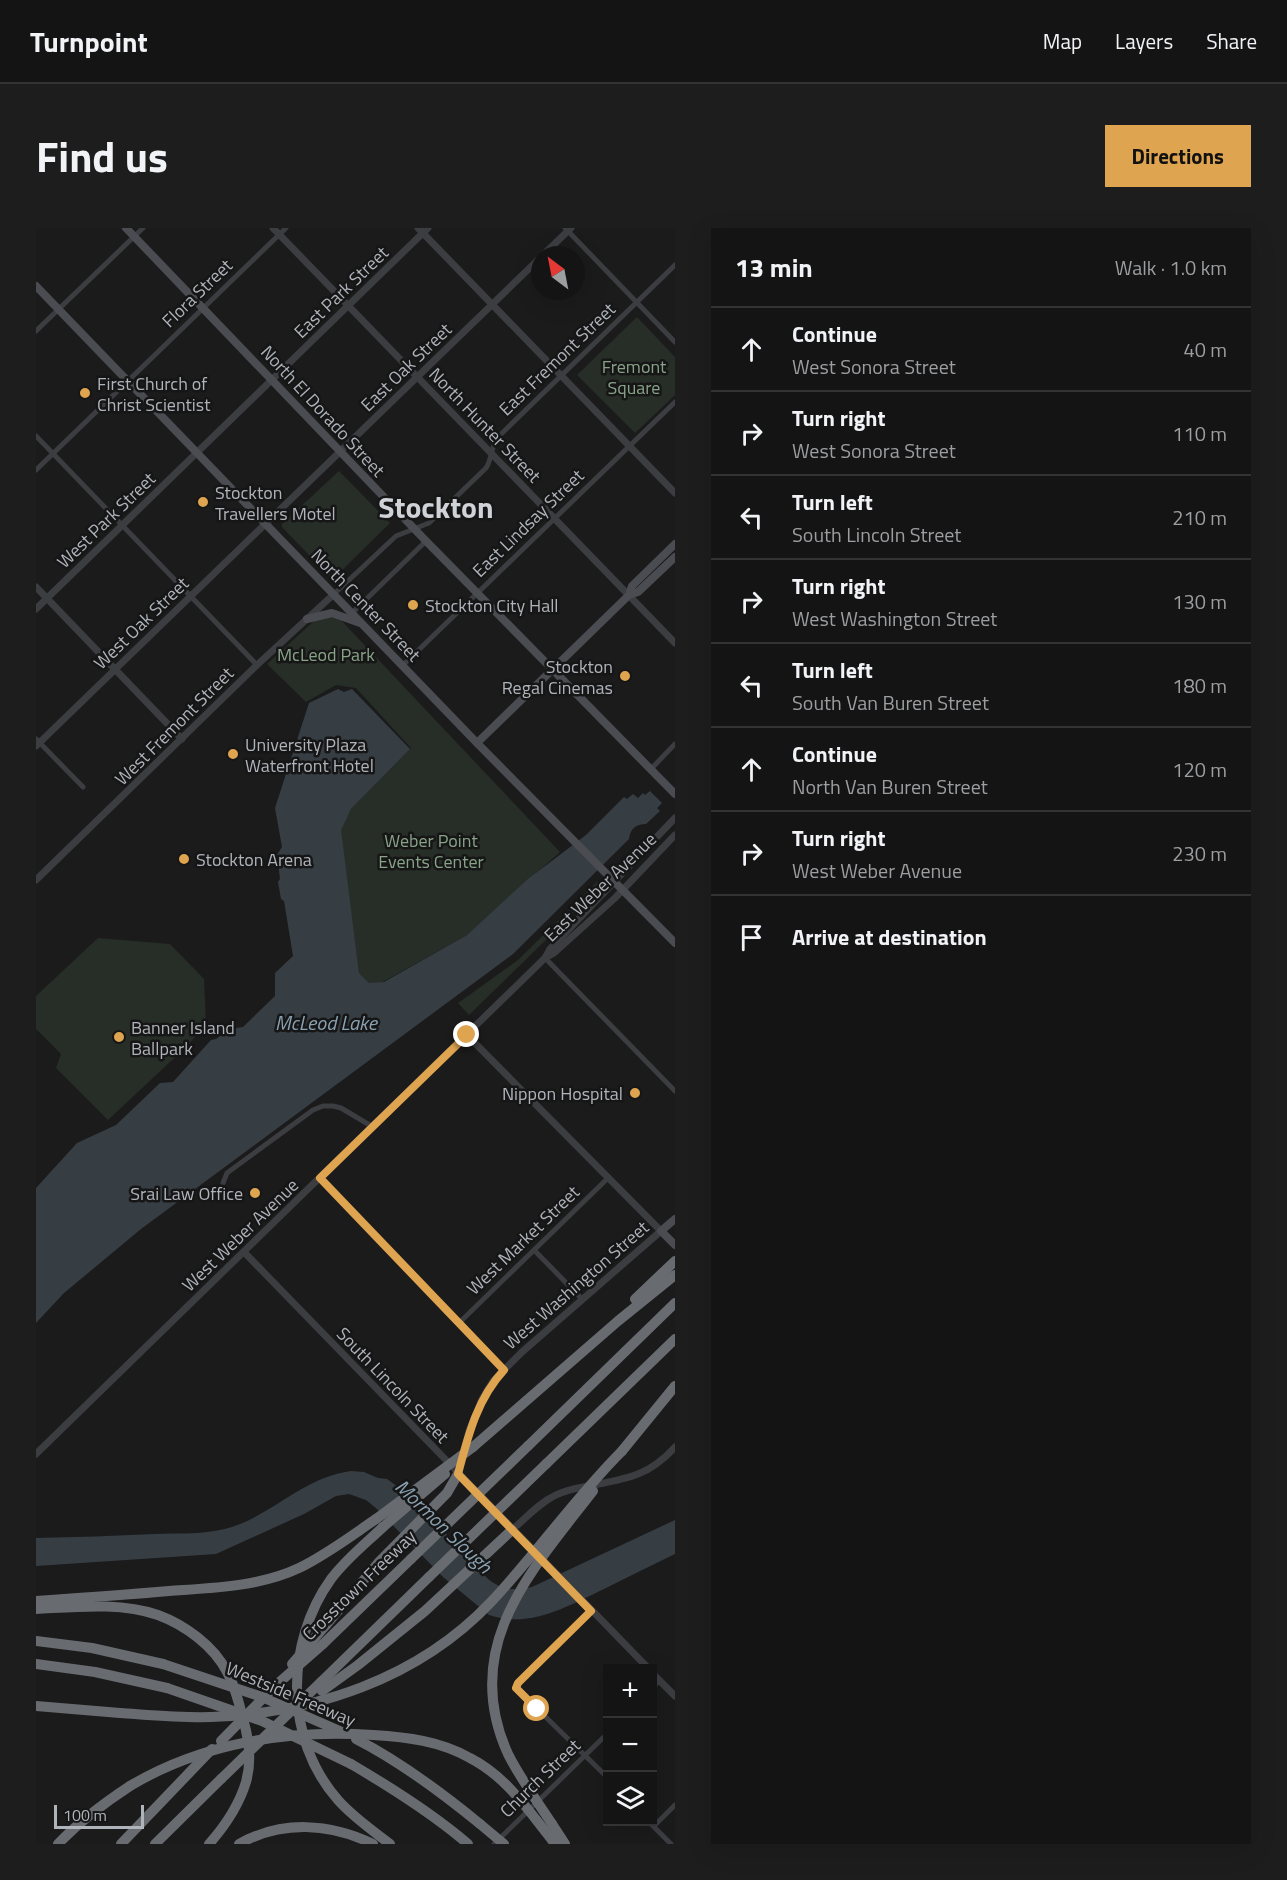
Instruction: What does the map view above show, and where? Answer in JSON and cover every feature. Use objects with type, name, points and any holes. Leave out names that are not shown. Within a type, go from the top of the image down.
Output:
[{"type":"highway","points":[[36,1601],[247,1583],[275,1577],[298,1568],[380,1523],[441,1478],[473,1447],[618,1321],[633,1301],[673,1268]]},
{"type":"highway","name":"Crosstown Freeway","points":[[121,1844],[275,1686],[323,1644],[675,1303]]},
{"type":"highway","points":[[154,1844],[280,1721],[321,1686],[429,1577],[675,1339]]},
{"type":"highway","points":[[36,1706],[190,1717],[266,1712],[339,1695],[377,1682],[407,1667],[451,1639],[484,1609],[675,1386]]},
{"type":"highway","points":[[555,1844],[513,1764],[500,1730],[493,1689],[496,1647],[505,1618],[519,1591],[624,1447]]},
{"type":"highway","points":[[275,1686],[379,1562],[447,1493],[458,1474]]},
{"type":"highway","points":[[380,1523],[337,1571],[314,1608],[301,1647],[297,1699],[303,1732],[313,1759],[329,1787],[349,1811],[390,1844]]},
{"type":"highway","points":[[321,1686],[397,1634],[512,1530]]},
{"type":"highway","points":[[36,1608],[129,1608],[156,1615],[179,1624],[225,1666],[236,1691],[248,1735],[249,1762],[246,1782],[236,1808],[210,1844]]},
{"type":"highway","name":"Westside Freeway","points":[[36,1641],[103,1650],[163,1664],[262,1696],[356,1739],[428,1784],[504,1844]]},
{"type":"highway","name":"Westside Freeway","points":[[36,1664],[95,1672],[167,1688],[270,1724],[351,1764],[404,1795],[466,1842]]},
{"type":"highway","points":[[58,1844],[91,1813],[130,1786],[186,1758],[248,1742],[327,1734],[405,1738],[441,1745],[480,1763],[510,1788],[565,1844]]},
{"type":"highway","points":[[240,1844],[268,1832],[302,1826],[340,1831],[373,1844]]},
{"type":"main road","name":"North El Dorado Street","points":[[126,228],[414,529],[675,794]]},
{"type":"main road","name":"North Center Street","points":[[36,286],[266,522],[402,666],[675,944]]},
{"type":"main road","points":[[629,596],[632,586],[675,544]]},
{"type":"main road","points":[[477,743],[629,596],[639,592],[675,557]]},
{"type":"main road","points":[[307,619],[332,613],[363,624]]},
{"type":"main road","name":"West Washington Street","points":[[662,1231],[675,1219]]},
{"type":"main road","points":[[662,1231],[675,1245]]},
{"type":"street","points":[[36,331],[143,228]]},
{"type":"street","name":"North Hunter Street","points":[[273,228],[675,643]]},
{"type":"street","name":"Flora Street","points":[[36,470],[286,228]]},
{"type":"street","points":[[568,229],[675,342]]},
{"type":"street","name":"East Oak Street","points":[[552,246],[568,229]]},
{"type":"street","points":[[423,230],[675,493]]},
{"type":"street","name":"East Park Street","points":[[197,452],[423,230]]},
{"type":"street","name":"East Fremont Street","points":[[334,594],[396,536],[429,523],[486,468],[497,438],[675,265]]},
{"type":"street","name":"East Oak Street","points":[[266,522],[322,471],[531,267]]},
{"type":"street","name":"East Lindsay Street","points":[[402,666],[675,402]]},
{"type":"street","points":[[36,436],[257,665]]},
{"type":"street","name":"West Park Street","points":[[36,609],[197,452]]},
{"type":"street","name":"West Oak Street","points":[[37,742],[266,522]]},
{"type":"street","points":[[352,613],[426,541]]},
{"type":"street","points":[[36,586],[182,738]]},
{"type":"street","name":"West Fremont Street","points":[[36,880],[257,665],[334,594]]},
{"type":"street","points":[[37,742],[83,787]]},
{"type":"street","points":[[651,769],[675,744]]},
{"type":"street","name":"East Weber Avenue","points":[[614,881],[675,818]]},
{"type":"street","name":"East Weber Avenue","points":[[545,958],[554,953],[623,890],[675,835]]},
{"type":"street","name":"West Weber Avenue","points":[[36,1454],[545,958],[550,949],[614,881]]},
{"type":"street","points":[[545,958],[675,1091]]},
{"type":"street","points":[[467,1035],[662,1231]]},
{"type":"street","points":[[222,1183],[227,1173],[313,1110],[323,1106],[341,1108],[373,1127]]},
{"type":"street","points":[[320,1178],[504,1370]]},
{"type":"street","name":"West Market Street","points":[[459,1323],[608,1178]]},
{"type":"street","name":"West Washington Street","points":[[458,1474],[469,1431],[482,1399],[493,1381],[522,1352],[662,1231]]},
{"type":"street","points":[[534,1250],[582,1299]]},
{"type":"street","name":"South Lincoln Street","points":[[244,1252],[644,1664]]},
{"type":"street","points":[[512,1530],[555,1495],[639,1475],[660,1463],[675,1447]]},
{"type":"street","points":[[591,1611],[518,1683],[516,1688],[603,1773]]},
{"type":"street","points":[[657,1677],[675,1696]]},
{"type":"street","points":[[657,1683],[660,1680]]},
{"type":"street","name":"Church Street","points":[[494,1844],[603,1738]]},
{"type":"street","points":[[657,1819],[675,1805]]},
{"type":"street","points":[[653,1826],[671,1844]]},
{"type":"green space","name":"Fremont Square","points":[[637,317],[675,357],[675,395],[635,433],[577,375]]},
{"type":"green space","points":[[339,471],[390,523],[335,577],[331,578],[282,527],[282,524]]},
{"type":"green space","name":"Weber Point Events Center","points":[[327,617],[338,617],[560,852],[467,935],[379,984],[369,983],[359,973],[340,830],[351,809],[411,748],[356,688],[336,685],[306,702],[267,664],[314,621]]},
{"type":"green space","points":[[598,881],[599,888],[469,1015],[458,1003],[518,960]]},
{"type":"green space","name":"Banner Island Ballpark","points":[[98,938],[170,944],[204,979],[206,1024],[187,1046],[108,1120],[56,1068],[61,1054],[36,1029],[36,996]]},
{"type":"water","name":"McLeod Lake","points":[[338,689],[344,692],[352,689],[410,749],[351,809],[341,830],[359,973],[369,983],[384,982],[467,935],[528,879],[586,835],[624,797],[627,799],[633,794],[638,798],[650,791],[662,803],[657,808],[660,811],[646,824],[634,828],[629,839],[513,954],[141,1229],[64,1293],[36,1323],[36,1188],[77,1143],[116,1125],[160,1083],[173,1082],[211,1040],[229,1029],[243,1027],[275,996],[275,973],[293,956],[284,901],[281,899],[278,882],[280,879],[277,855],[282,847],[275,808],[309,703]]},
{"type":"water","points":[[351,1471],[364,1472],[387,1479],[412,1497],[488,1579],[504,1588],[532,1587],[675,1520],[675,1554],[548,1614],[504,1619],[489,1615],[443,1577],[377,1509],[366,1500],[349,1494],[336,1496],[304,1514],[216,1554],[36,1566],[36,1538],[223,1530],[247,1521],[319,1480]]},
{"type":"place","name":"First Church of Christ Scientist","points":[[85,393]]},
{"type":"place","name":"Stockton Travellers Motel","points":[[203,502]]},
{"type":"place","name":"Stockton City Hall","points":[[413,605]]},
{"type":"place","name":"Stockton Regal Cinemas","points":[[625,676]]},
{"type":"place","name":"University Plaza Waterfront Hotel","points":[[233,754]]},
{"type":"place","name":"Stockton Arena","points":[[184,859]]},
{"type":"place","name":"Banner Island Ballpark","points":[[119,1037]]},
{"type":"place","name":"Nippon Hospital","points":[[635,1093]]},
{"type":"place","name":"Srai Law Office","points":[[255,1193]]},
{"type":"district","name":"Stockton","points":[[436,507]]},
{"type":"route","points":[[467,1035],[320,1178],[504,1370],[493,1381],[482,1399],[469,1431],[458,1474],[591,1611],[518,1683],[516,1688],[537,1709]]},
{"type":"park label","name":"McLeod Park","points":[[326,654]]},
{"type":"water label","name":"Mormon Slough","points":[[444,1526]]}]
